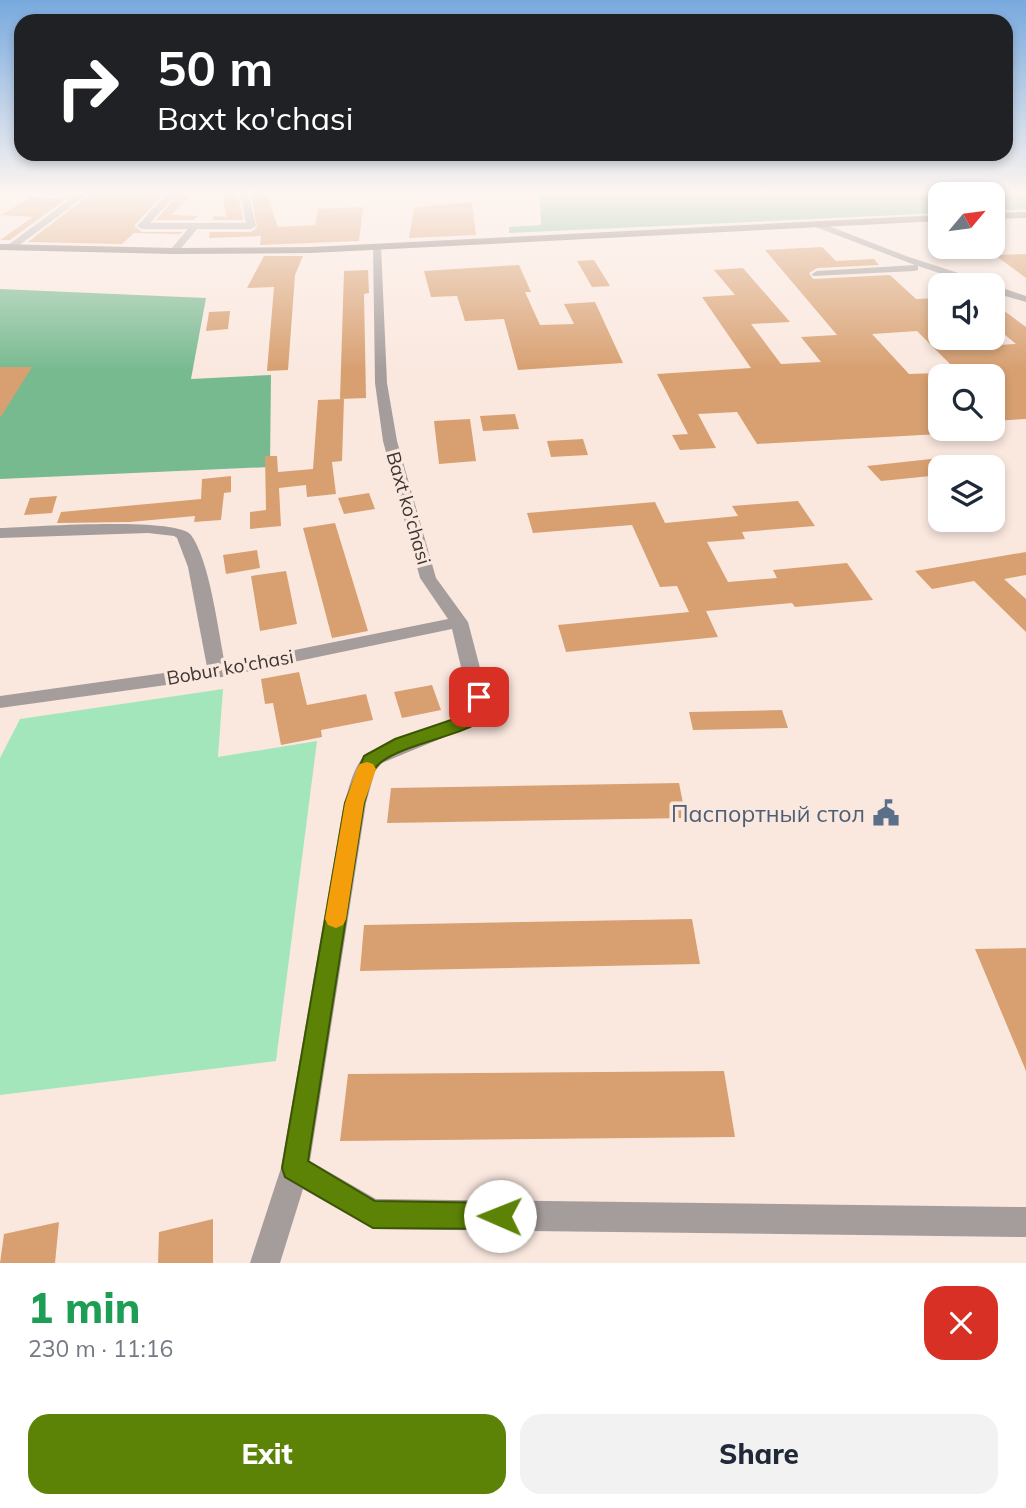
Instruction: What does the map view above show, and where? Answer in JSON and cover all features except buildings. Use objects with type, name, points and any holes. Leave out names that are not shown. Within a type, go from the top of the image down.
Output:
[{"type":"street","name":"Baxt ko'chasi","points":[[265,1263],[295,1168],[358,792],[371,760],[402,743],[461,725],[477,713],[479,697],[459,622],[428,578],[390,441],[381,383],[376,252]]},
{"type":"street","points":[[887,252],[949,273]]},
{"type":"street","points":[[817,274],[914,268]]},
{"type":"street","points":[[1005,292],[1026,299]]},
{"type":"street","points":[[0,533],[148,528],[178,532],[184,536],[197,566],[217,672]]},
{"type":"street","name":"Bobur ko'chasi","points":[[0,702],[217,672],[459,622]]},
{"type":"street","points":[[295,1168],[373,1214],[1026,1222]]},
{"type":"green space","points":[[0,289],[206,298],[191,379],[271,375],[270,467],[0,479]]},
{"type":"green space","points":[[223,689],[218,757],[317,741],[276,1061],[0,1095],[0,758],[20,719]]},
{"type":"slow traffic","points":[[336,919],[355,803],[367,769]]},
{"type":"place","name":"Паспортный стол","points":[[886,813]]},
{"type":"route","points":[[479,697],[480,706],[470,720],[402,743],[371,760],[362,780],[355,803],[295,1168],[373,1214],[500,1216]]}]
